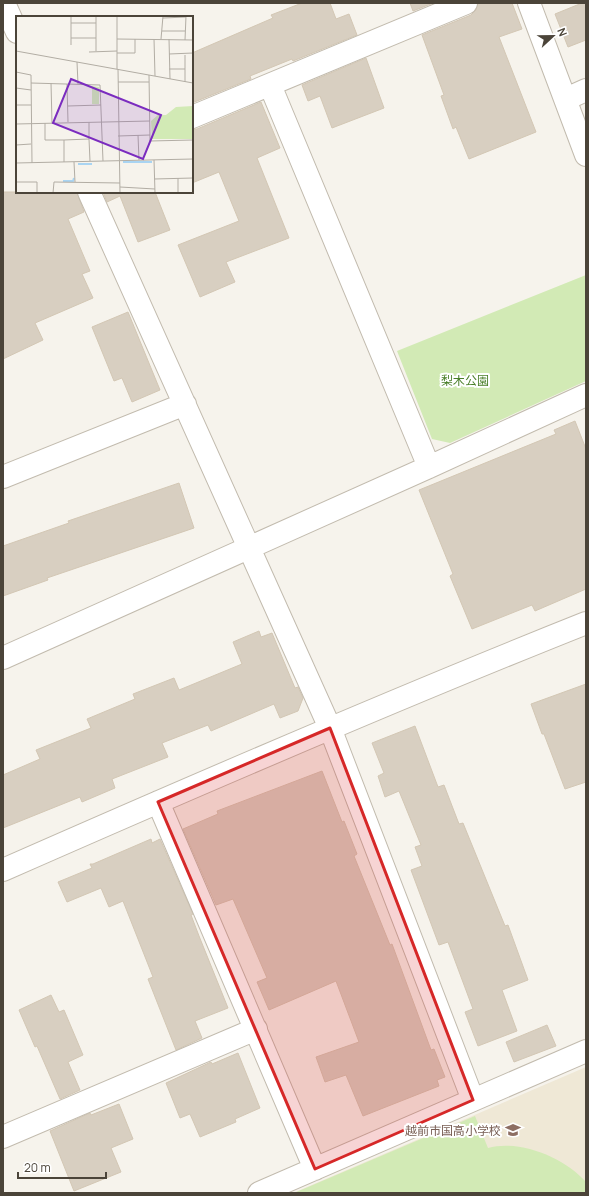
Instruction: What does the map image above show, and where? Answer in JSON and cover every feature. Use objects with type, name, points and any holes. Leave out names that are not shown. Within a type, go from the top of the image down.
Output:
[{"type":"street","points":[[4,3],[16,30]]},
{"type":"street","points":[[193,117],[466,3]]},
{"type":"street","points":[[529,3],[586,155]]},
{"type":"street","points":[[270,85],[429,467]]},
{"type":"street","points":[[566,99],[586,90]]},
{"type":"street","points":[[89,193],[330,728],[473,1100]]},
{"type":"street","points":[[3,658],[250,548],[586,395]]},
{"type":"street","points":[[3,477],[185,404]]},
{"type":"street","points":[[3,870],[330,728],[586,623]]},
{"type":"street","points":[[158,802],[315,1169]]},
{"type":"street","points":[[3,1137],[256,1029]]},
{"type":"street","points":[[259,1193],[586,1051]]},
{"type":"highlighted area","points":[[330,728],[473,1100],[315,1169],[158,802]]},
{"type":"shaded area","name":"越前市国高小学校","points":[[586,1067],[586,1193],[293,1193]]},
{"type":"green space","name":"梨木公園","points":[[586,275],[586,381],[450,443],[432,439],[397,351]]},
{"type":"green space","name":"越前市国高小学校","points":[[475,1116],[488,1148],[514,1146],[528,1148],[554,1158],[577,1173],[586,1182],[586,1193],[294,1193]]},
{"type":"building","points":[[302,3],[330,3],[336,19],[349,14],[357,35],[293,61],[292,59],[250,76],[251,79],[193,103],[193,53],[273,18],[271,15]]},
{"type":"building","points":[[410,3],[433,3],[413,11]]},
{"type":"building","points":[[478,3],[512,3],[522,29],[499,37],[536,132],[469,159],[456,127],[453,129],[441,96],[444,95],[422,35],[471,15],[476,10]]},
{"type":"building","points":[[582,3],[586,3],[586,40],[568,47],[555,14]]},
{"type":"building","points":[[366,58],[384,108],[332,128],[320,96],[308,101],[302,85]]},
{"type":"building","points":[[261,102],[280,148],[257,158],[289,238],[226,262],[235,282],[200,297],[178,245],[239,221],[219,172],[193,183],[193,129],[197,129]]},
{"type":"building","points":[[3,192],[77,193],[84,212],[68,219],[90,271],[82,274],[93,298],[35,323],[43,340],[3,359]]},
{"type":"building","points":[[103,193],[155,193],[170,230],[138,242],[120,196],[107,202]]},
{"type":"building","points":[[128,312],[160,390],[132,402],[122,378],[114,381],[92,327]]},
{"type":"building","points":[[575,421],[586,449],[586,589],[535,611],[532,605],[472,629],[450,576],[453,574],[419,490],[556,434],[554,430]]},
{"type":"building","points":[[179,483],[194,528],[47,578],[48,580],[3,596],[3,546],[69,523],[68,521]]},
{"type":"building","points":[[259,631],[261,637],[272,633],[295,688],[298,687],[303,698],[298,711],[280,718],[274,704],[211,731],[208,725],[162,743],[168,757],[112,779],[115,788],[82,802],[80,797],[3,828],[3,775],[40,759],[36,750],[91,728],[87,719],[135,699],[133,694],[174,678],[179,690],[242,664],[233,642]]},
{"type":"building","points":[[586,684],[586,782],[565,789],[531,704]]},
{"type":"building","points":[[415,726],[438,787],[444,785],[459,824],[463,823],[505,926],[508,925],[528,980],[502,990],[517,1031],[478,1046],[465,1012],[473,1009],[448,942],[439,945],[411,870],[422,866],[415,847],[421,845],[399,791],[385,797],[378,776],[384,773],[372,743]]},
{"type":"building","points":[[322,771],[342,822],[344,821],[357,854],[354,856],[390,945],[392,944],[431,1050],[434,1049],[445,1077],[437,1080],[439,1086],[363,1116],[346,1075],[325,1082],[316,1057],[359,1042],[336,981],[269,1010],[257,982],[267,978],[233,899],[216,905],[183,829],[218,814],[217,811]]},
{"type":"building","points":[[151,839],[152,843],[160,839],[193,914],[191,915],[228,1008],[195,1021],[202,1038],[176,1050],[148,979],[153,977],[123,901],[109,907],[101,888],[67,902],[58,882],[92,868],[90,864]]},
{"type":"building","points":[[51,995],[59,1012],[64,1010],[83,1055],[68,1062],[80,1090],[60,1099],[37,1046],[35,1047],[19,1010]]},
{"type":"building","points":[[547,1025],[556,1046],[514,1062],[506,1042]]},
{"type":"building","points":[[238,1053],[260,1108],[235,1119],[236,1122],[200,1137],[190,1114],[180,1118],[166,1083],[211,1062],[212,1064]]},
{"type":"building","points":[[119,1104],[133,1139],[111,1148],[121,1172],[74,1191],[50,1131],[90,1113],[91,1115]]},
{"type":"place","name":"越前市国高小学校","points":[[513,1130]]}]
